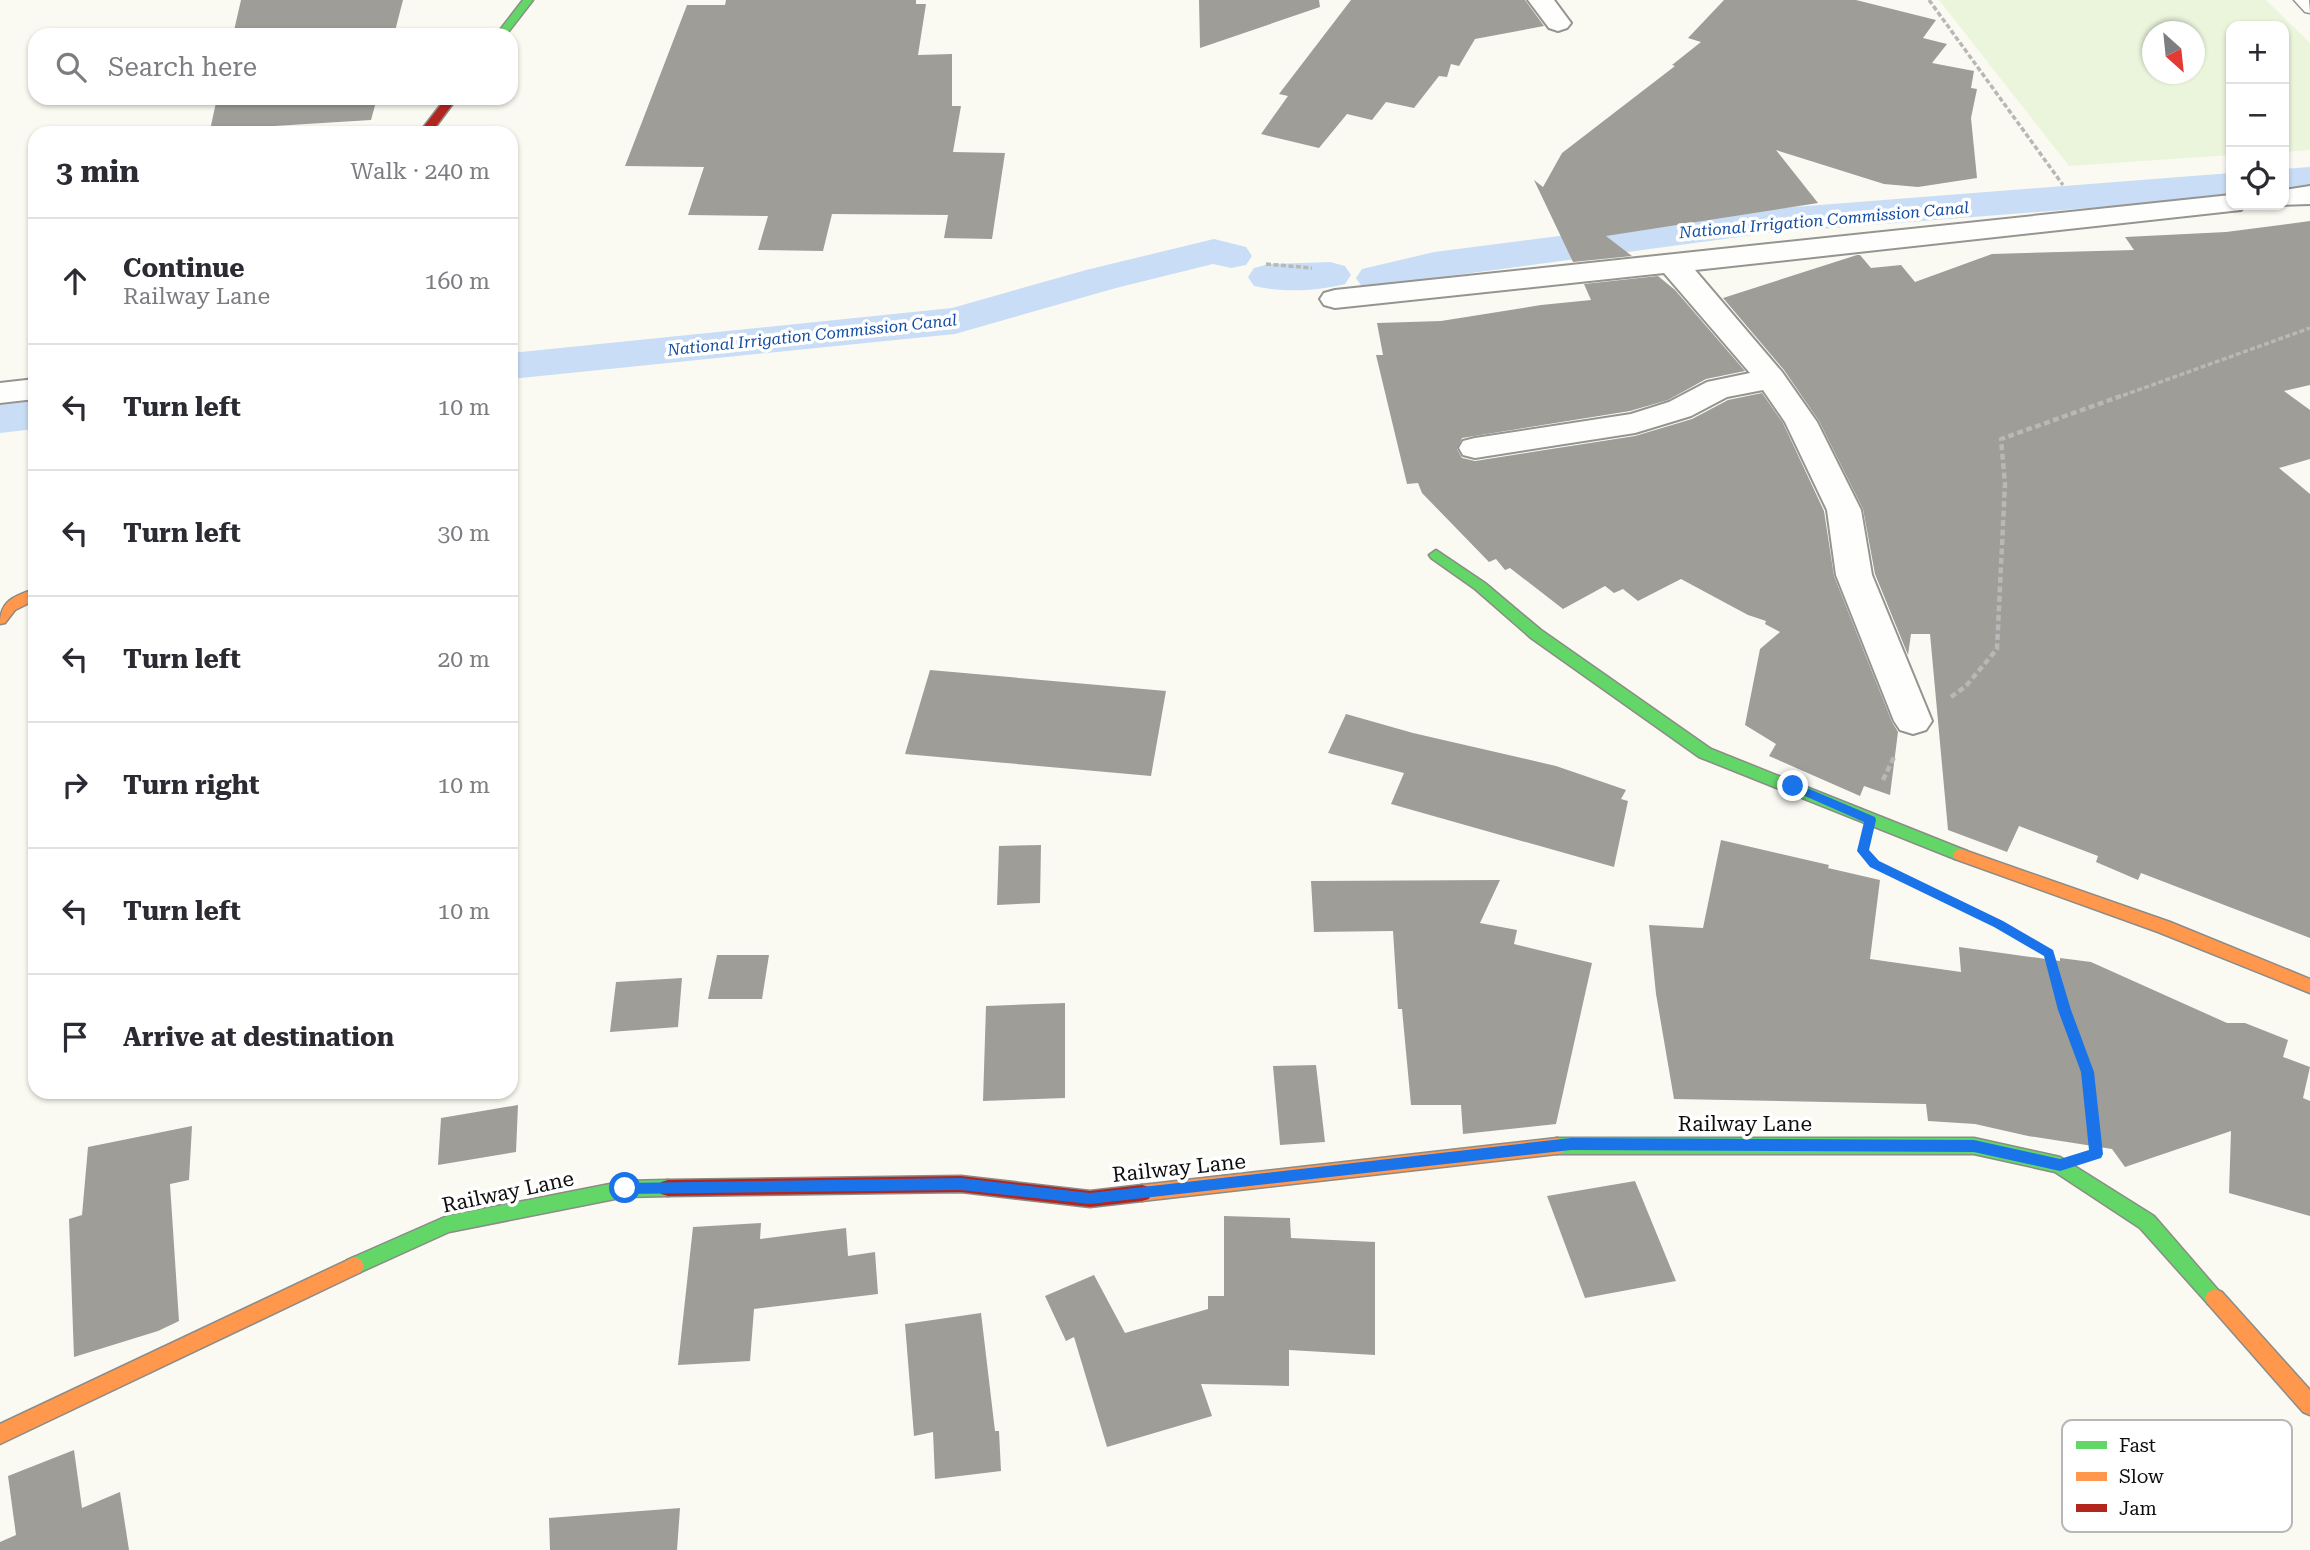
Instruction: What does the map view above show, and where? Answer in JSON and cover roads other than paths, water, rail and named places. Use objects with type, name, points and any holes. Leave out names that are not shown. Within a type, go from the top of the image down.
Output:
[{"type":"street","points":[[506,28],[528,0]]},
{"type":"street","points":[[1541,0],[1558,23]]},
{"type":"street","points":[[430,126],[447,105]]},
{"type":"street","points":[[2289,197],[2310,195]]},
{"type":"street","points":[[1335,299],[2226,205]]},
{"type":"street","points":[[1672,264],[1772,379],[1801,422],[1844,510],[1854,575],[1913,722]]},
{"type":"street","points":[[1475,448],[1635,424],[1680,409],[1718,389],[1772,379]]},
{"type":"street","points":[[0,393],[28,390]]},
{"type":"street","points":[[1436,555],[1480,586],[1536,634],[1705,754],[1793,786],[1935,846],[2164,927],[2310,986]]},
{"type":"street","points":[[0,619],[10,607],[28,598]]},
{"type":"street","name":"Railway Lane","points":[[0,1434],[276,1300],[447,1224],[625,1188],[961,1184],[1090,1199],[1571,1144],[1974,1146],[2060,1165],[2147,1222],[2310,1405]]},
{"type":"lane","points":[[2301,0],[2310,9]]},
{"type":"waterway","name":"National Irrigation Commission Canal","points":[[2289,181],[2310,179]]},
{"type":"waterway","name":"National Irrigation Commission Canal","points":[[1377,278],[1434,265],[1769,221],[2226,185]]},
{"type":"waterway","name":"National Irrigation Commission Canal","points":[[518,365],[955,321],[1101,279],[1214,251],[1231,256]]},
{"type":"waterway","name":"National Irrigation Commission Canal","points":[[1269,277],[1330,275]]},
{"type":"waterway","name":"National Irrigation Commission Canal","points":[[0,419],[28,416]]}]
